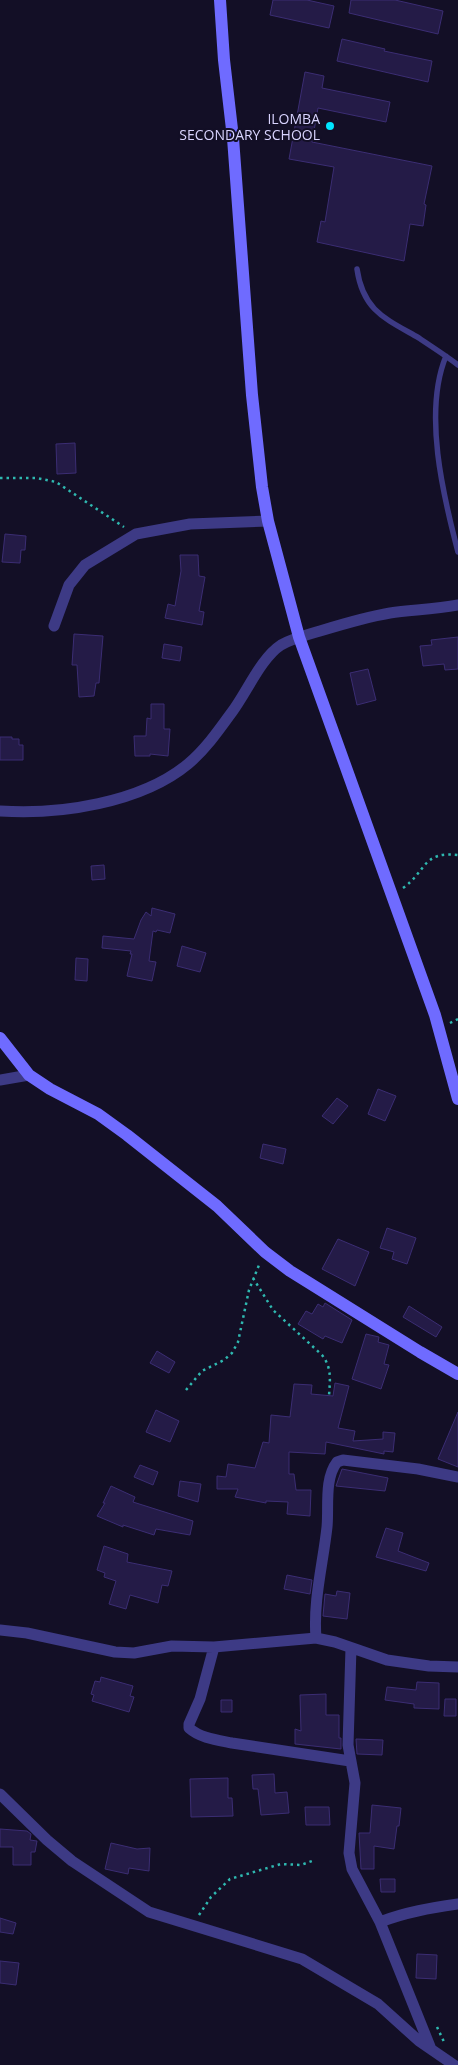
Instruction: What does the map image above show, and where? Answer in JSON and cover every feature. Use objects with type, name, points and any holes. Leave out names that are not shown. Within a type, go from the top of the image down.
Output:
[{"type":"street","points":[[220,0],[224,60],[233,138],[252,395],[262,487],[268,521],[300,637],[391,891],[411,953],[435,1015],[458,1098]]},
{"type":"street","points":[[54,626],[69,585],[85,565],[136,534],[190,524],[268,521]]},
{"type":"street","points":[[0,811],[71,810],[124,797],[157,783],[187,764],[210,741],[233,711],[272,652],[283,644],[340,624],[380,615],[458,604]]},
{"type":"street","points":[[0,1038],[29,1075],[50,1089],[98,1114],[127,1135],[217,1206],[266,1252],[312,1285],[458,1374]]},
{"type":"street","points":[[0,1047],[14,1057]]},
{"type":"street","points":[[0,1080],[29,1075]]},
{"type":"street","points":[[316,1638],[315,1610],[328,1519],[329,1481],[337,1462],[343,1460],[410,1468],[458,1477]]},
{"type":"street","points":[[0,1630],[27,1633],[115,1652],[134,1652],[172,1646],[214,1647],[316,1638],[326,1639],[399,1662],[458,1667]]},
{"type":"street","points":[[214,1647],[200,1700],[189,1724],[189,1728],[192,1731],[222,1741],[350,1761]]},
{"type":"street","points":[[351,1648],[348,1745],[355,1784],[349,1853],[352,1870],[380,1922],[431,2049]]},
{"type":"street","points":[[0,1794],[47,1840],[72,1861],[149,1912],[302,1959],[378,2004],[431,2049],[454,2065]]},
{"type":"street","points":[[380,1922],[399,1914],[458,1904]]},
{"type":"lane","points":[[357,269],[359,284],[368,302],[381,316],[458,365]]},
{"type":"lane","points":[[446,356],[441,367],[437,394],[436,447],[448,513],[458,552]]},
{"type":"path","points":[[0,478],[37,478],[56,482],[136,534]]},
{"type":"path","points":[[391,891],[402,888],[411,882],[434,856],[458,855]]},
{"type":"path","points":[[186,1390],[202,1371],[224,1360],[238,1342],[253,1278],[266,1252]]},
{"type":"path","points":[[253,1278],[273,1310],[322,1354],[328,1363],[331,1374],[329,1396]]},
{"type":"path","points":[[194,1925],[211,1897],[230,1878],[281,1864],[301,1865],[312,1861]]},
{"type":"building","points":[[273,0],[307,0],[334,6],[329,28],[270,15]]},
{"type":"building","points":[[351,0],[395,0],[443,11],[438,34],[349,13]]},
{"type":"building","points":[[342,39],[385,49],[384,51],[432,61],[428,82],[337,61]]},
{"type":"building","points":[[305,72],[324,76],[322,88],[390,102],[386,122],[318,108],[312,142],[432,166],[424,204],[426,205],[423,226],[410,224],[404,261],[317,242],[321,221],[325,222],[334,167],[289,159]]},
{"type":"building","points":[[75,443],[76,473],[57,474],[56,444]]},
{"type":"building","points":[[5,534],[26,536],[25,550],[21,550],[20,563],[2,562]]},
{"type":"building","points":[[180,555],[198,555],[199,576],[205,577],[199,611],[204,612],[202,625],[165,618],[168,604],[175,606],[181,571]]},
{"type":"building","points":[[74,634],[103,636],[99,683],[96,683],[94,696],[79,697],[77,665],[72,665]]},
{"type":"building","points":[[458,637],[458,669],[445,670],[444,664],[423,666],[420,646],[432,645],[431,640]]},
{"type":"building","points":[[164,644],[182,647],[180,661],[162,658]]},
{"type":"building","points":[[368,669],[376,700],[357,705],[350,673]]},
{"type":"building","points":[[151,704],[164,704],[164,729],[170,729],[168,756],[150,754],[150,756],[135,756],[134,736],[146,736],[147,718],[151,719]]},
{"type":"building","points":[[0,737],[19,739],[19,745],[23,745],[23,760],[0,760]]},
{"type":"building","points":[[104,865],[105,879],[92,880],[91,866]]},
{"type":"building","points":[[152,908],[175,914],[170,933],[153,931],[149,961],[156,962],[152,981],[127,976],[131,951],[102,948],[103,936],[134,939],[141,920],[146,912],[151,916]]},
{"type":"building","points":[[182,946],[206,953],[200,972],[177,966]]},
{"type":"building","points":[[76,958],[88,959],[87,981],[75,980]]},
{"type":"building","points":[[378,1089],[396,1096],[385,1121],[368,1114]]},
{"type":"building","points":[[337,1098],[348,1106],[333,1124],[322,1116]]},
{"type":"building","points":[[263,1144],[286,1149],[283,1164],[260,1158]]},
{"type":"building","points":[[387,1228],[416,1238],[407,1264],[392,1259],[394,1252],[380,1248]]},
{"type":"building","points":[[338,1239],[369,1252],[355,1286],[322,1269]]},
{"type":"building","points":[[325,1303],[352,1320],[342,1343],[325,1336],[323,1339],[298,1324],[306,1311],[312,1314],[318,1304],[323,1307]]},
{"type":"building","points":[[409,1306],[442,1327],[436,1337],[403,1317]]},
{"type":"building","points":[[366,1334],[379,1337],[378,1342],[389,1345],[384,1364],[389,1365],[381,1389],[352,1379]]},
{"type":"building","points":[[157,1351],[175,1362],[169,1373],[150,1363]]},
{"type":"building","points":[[335,1383],[349,1386],[338,1428],[355,1431],[353,1441],[383,1439],[383,1432],[395,1433],[393,1452],[384,1451],[384,1454],[326,1442],[325,1454],[289,1452],[289,1474],[294,1474],[296,1490],[311,1490],[310,1516],[287,1514],[288,1502],[266,1501],[266,1503],[235,1497],[238,1489],[217,1489],[217,1476],[226,1477],[228,1464],[255,1468],[263,1442],[269,1443],[271,1415],[290,1417],[294,1384],[312,1385],[311,1394],[333,1396]]},
{"type":"building","points":[[156,1410],[179,1421],[170,1442],[146,1432]]},
{"type":"building","points":[[458,1412],[458,1467],[438,1459]]},
{"type":"building","points":[[140,1465],[158,1472],[153,1485],[134,1477]]},
{"type":"building","points":[[342,1469],[388,1478],[385,1491],[336,1486]]},
{"type":"building","points":[[180,1481],[201,1484],[198,1502],[178,1496]]},
{"type":"building","points":[[111,1486],[135,1497],[133,1502],[193,1521],[190,1535],[156,1529],[154,1535],[123,1525],[123,1527],[97,1516],[105,1503],[103,1503]]},
{"type":"building","points":[[386,1528],[403,1533],[398,1551],[429,1563],[426,1571],[376,1557]]},
{"type":"building","points":[[104,1546],[128,1554],[127,1562],[172,1571],[168,1586],[162,1585],[158,1603],[130,1595],[126,1609],[109,1604],[116,1581],[104,1577],[105,1573],[97,1570]]},
{"type":"building","points":[[287,1575],[312,1580],[310,1594],[284,1589]]},
{"type":"building","points":[[337,1591],[350,1593],[347,1619],[323,1616],[325,1594],[336,1596]]},
{"type":"building","points":[[101,1677],[133,1686],[130,1696],[134,1697],[129,1712],[92,1701],[94,1695],[91,1694],[95,1681],[100,1682]]},
{"type":"building","points":[[417,1682],[439,1683],[439,1709],[414,1708],[414,1704],[385,1700],[387,1687],[416,1690]]},
{"type":"building","points":[[326,1694],[326,1715],[339,1715],[341,1749],[295,1744],[295,1729],[301,1731],[300,1695]]},
{"type":"building","points":[[445,1699],[456,1699],[456,1716],[444,1716]]},
{"type":"building","points":[[221,1700],[232,1700],[232,1712],[221,1712]]},
{"type":"building","points":[[356,1739],[383,1740],[382,1755],[357,1754]]},
{"type":"building","points":[[274,1774],[275,1793],[287,1792],[289,1813],[261,1815],[258,1789],[253,1789],[252,1775]]},
{"type":"building","points":[[228,1778],[228,1798],[232,1798],[233,1816],[191,1817],[190,1779]]},
{"type":"building","points":[[372,1805],[401,1808],[399,1826],[397,1826],[394,1849],[374,1846],[374,1869],[361,1869],[359,1833],[370,1833]]},
{"type":"building","points":[[305,1807],[329,1807],[330,1825],[306,1825]]},
{"type":"building","points":[[0,1829],[27,1831],[31,1834],[30,1840],[37,1841],[35,1852],[31,1852],[31,1865],[13,1865],[13,1847],[0,1847]]},
{"type":"building","points":[[111,1843],[137,1849],[150,1848],[149,1871],[129,1868],[128,1874],[105,1869]]},
{"type":"building","points":[[380,1879],[395,1879],[395,1892],[381,1892]]},
{"type":"building","points":[[0,1918],[16,1923],[13,1934],[0,1932]]},
{"type":"building","points":[[417,1954],[437,1955],[436,1979],[416,1978]]},
{"type":"building","points":[[0,1961],[19,1963],[16,1985],[0,1983]]},
{"type":"place","name":"ILOMBA SECONDARY SCHOOL","points":[[330,126]]}]
